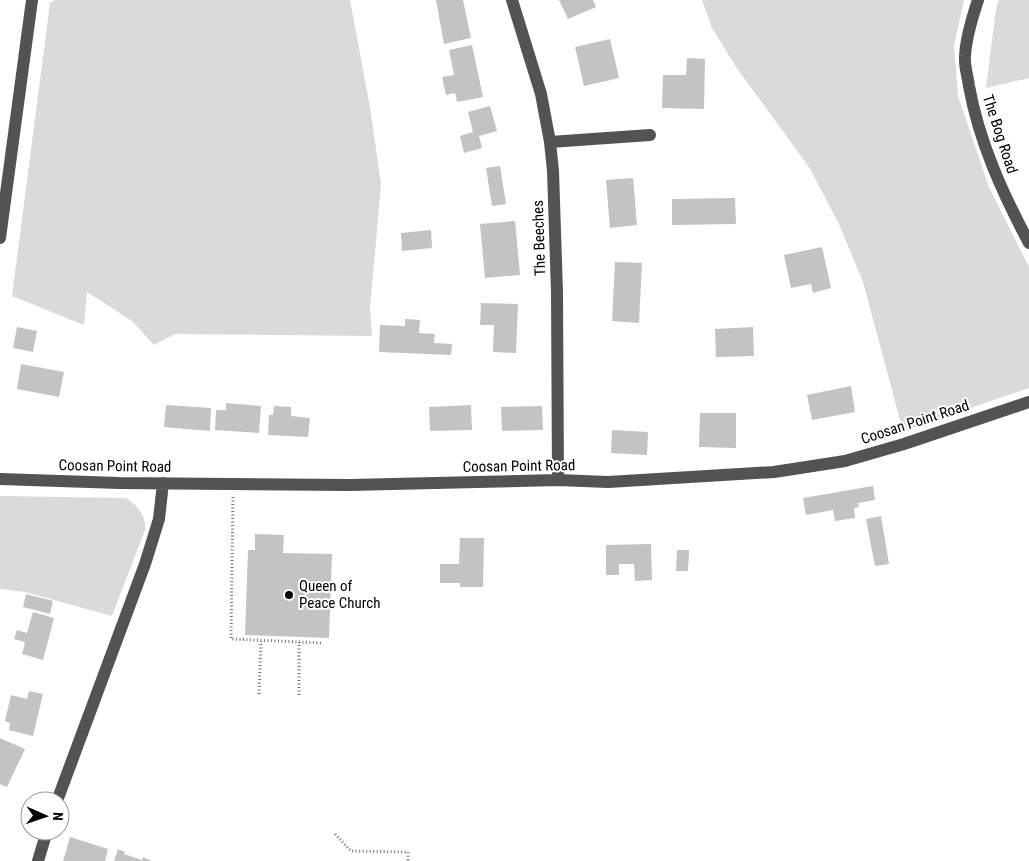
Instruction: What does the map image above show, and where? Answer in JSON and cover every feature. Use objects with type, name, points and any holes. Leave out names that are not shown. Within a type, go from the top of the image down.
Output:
[{"type":"street","points":[[0,238],[6,157],[32,0]]},
{"type":"street","name":"The Beeches","points":[[512,0],[541,94],[550,142],[554,188],[558,480]]},
{"type":"street","name":"The Bog Road","points":[[978,0],[971,22],[964,58],[972,105],[978,128],[999,184],[1029,244]]},
{"type":"street","points":[[550,142],[650,135]]},
{"type":"street","name":"Coosan Point Road","points":[[0,479],[350,485],[558,480],[608,482],[774,472],[826,465],[904,444],[1029,402]]},
{"type":"street","points":[[61,791],[145,564],[159,519],[163,483]]},
{"type":"street","points":[[38,861],[44,841]]},
{"type":"path","points":[[233,484],[231,639],[322,643]]},
{"type":"path","points":[[259,694],[261,641]]},
{"type":"path","points":[[298,695],[300,642]]},
{"type":"path","points":[[335,834],[351,851],[408,852],[408,861]]},
{"type":"shaded area","points":[[55,0],[350,0],[370,107],[381,184],[370,308],[372,336],[175,334],[154,345],[132,321],[87,292],[84,325],[12,296],[50,3]]},
{"type":"shaded area","points":[[702,0],[964,0],[954,46],[958,96],[989,187],[1029,267],[1029,388],[903,431],[863,282],[839,224],[809,167],[736,67],[712,28]]},
{"type":"shaded area","points":[[999,0],[1029,0],[1029,78],[986,88],[996,9]]},
{"type":"shaded area","points":[[0,496],[125,498],[137,507],[143,516],[145,530],[112,616],[25,592],[0,589]]},
{"type":"building","points":[[436,0],[463,0],[471,38],[444,44]]},
{"type":"building","points":[[559,0],[593,0],[596,7],[568,19]]},
{"type":"building","points":[[610,39],[619,78],[584,86],[575,47]]},
{"type":"building","points":[[472,45],[483,97],[457,102],[455,93],[446,95],[442,77],[454,75],[449,50]]},
{"type":"building","points":[[687,58],[705,59],[704,109],[662,108],[663,75],[686,75]]},
{"type":"building","points":[[490,106],[497,131],[479,136],[482,148],[464,153],[460,136],[473,132],[468,112]]},
{"type":"building","points":[[500,166],[506,204],[492,206],[486,168]]},
{"type":"building","points":[[633,178],[637,225],[610,228],[606,180]]},
{"type":"building","points":[[735,198],[736,224],[672,225],[672,199]]},
{"type":"building","points":[[515,221],[520,275],[485,278],[480,224]]},
{"type":"building","points":[[431,230],[432,248],[402,251],[401,233]]},
{"type":"building","points":[[822,247],[831,288],[813,293],[811,284],[791,288],[784,255]]},
{"type":"building","points":[[615,262],[642,263],[639,323],[612,321]]},
{"type":"building","points":[[481,303],[518,304],[516,353],[493,352],[494,325],[480,325]]},
{"type":"building","points":[[405,319],[420,320],[419,333],[435,334],[434,343],[452,344],[451,355],[379,352],[380,325],[405,326]]},
{"type":"building","points":[[17,327],[37,331],[33,352],[13,348]]},
{"type":"building","points":[[753,327],[754,356],[716,357],[715,329]]},
{"type":"building","points":[[21,364],[64,372],[59,397],[17,389]]},
{"type":"building","points":[[851,386],[855,412],[812,420],[807,395]]},
{"type":"building","points":[[226,403],[261,406],[259,433],[215,430],[216,410],[226,410]]},
{"type":"building","points":[[166,405],[211,408],[210,431],[164,427]]},
{"type":"building","points":[[471,405],[472,430],[430,431],[429,407]]},
{"type":"building","points":[[274,406],[291,407],[291,416],[310,418],[308,437],[268,435],[269,415],[273,415]]},
{"type":"building","points":[[542,406],[543,430],[502,431],[501,407]]},
{"type":"building","points":[[700,413],[736,413],[736,448],[699,447]]},
{"type":"building","points":[[612,430],[648,432],[647,455],[611,453]]},
{"type":"building","points":[[873,486],[875,500],[858,503],[859,507],[854,508],[855,518],[835,521],[833,510],[806,515],[803,498]]},
{"type":"building","points":[[881,516],[889,564],[875,566],[866,519]]},
{"type":"building","name":"Queen of Peace Church","points":[[255,534],[284,535],[283,553],[332,554],[329,638],[245,635],[248,550],[255,550]]},
{"type":"building","points":[[460,538],[484,538],[483,587],[460,587],[460,583],[440,583],[440,564],[459,564]]},
{"type":"building","points":[[651,544],[652,580],[635,581],[634,564],[619,564],[619,575],[606,575],[606,545]]},
{"type":"building","points":[[677,550],[689,550],[688,571],[676,571]]},
{"type":"building","points":[[26,594],[53,601],[50,614],[23,607]]},
{"type":"building","points":[[33,612],[54,618],[43,660],[22,654],[25,642],[14,639],[17,630],[27,633]]},
{"type":"building","points":[[29,691],[43,694],[33,736],[9,730],[10,723],[5,721],[11,695],[27,699]]},
{"type":"building","points":[[0,738],[25,749],[7,787],[0,784]]},
{"type":"building","points":[[70,837],[108,849],[105,861],[63,861]]},
{"type":"building","points":[[118,849],[125,852],[124,854],[142,860],[143,857],[152,861],[114,861]]},
{"type":"place","name":"Queen of Peace Church","points":[[289,595]]}]
